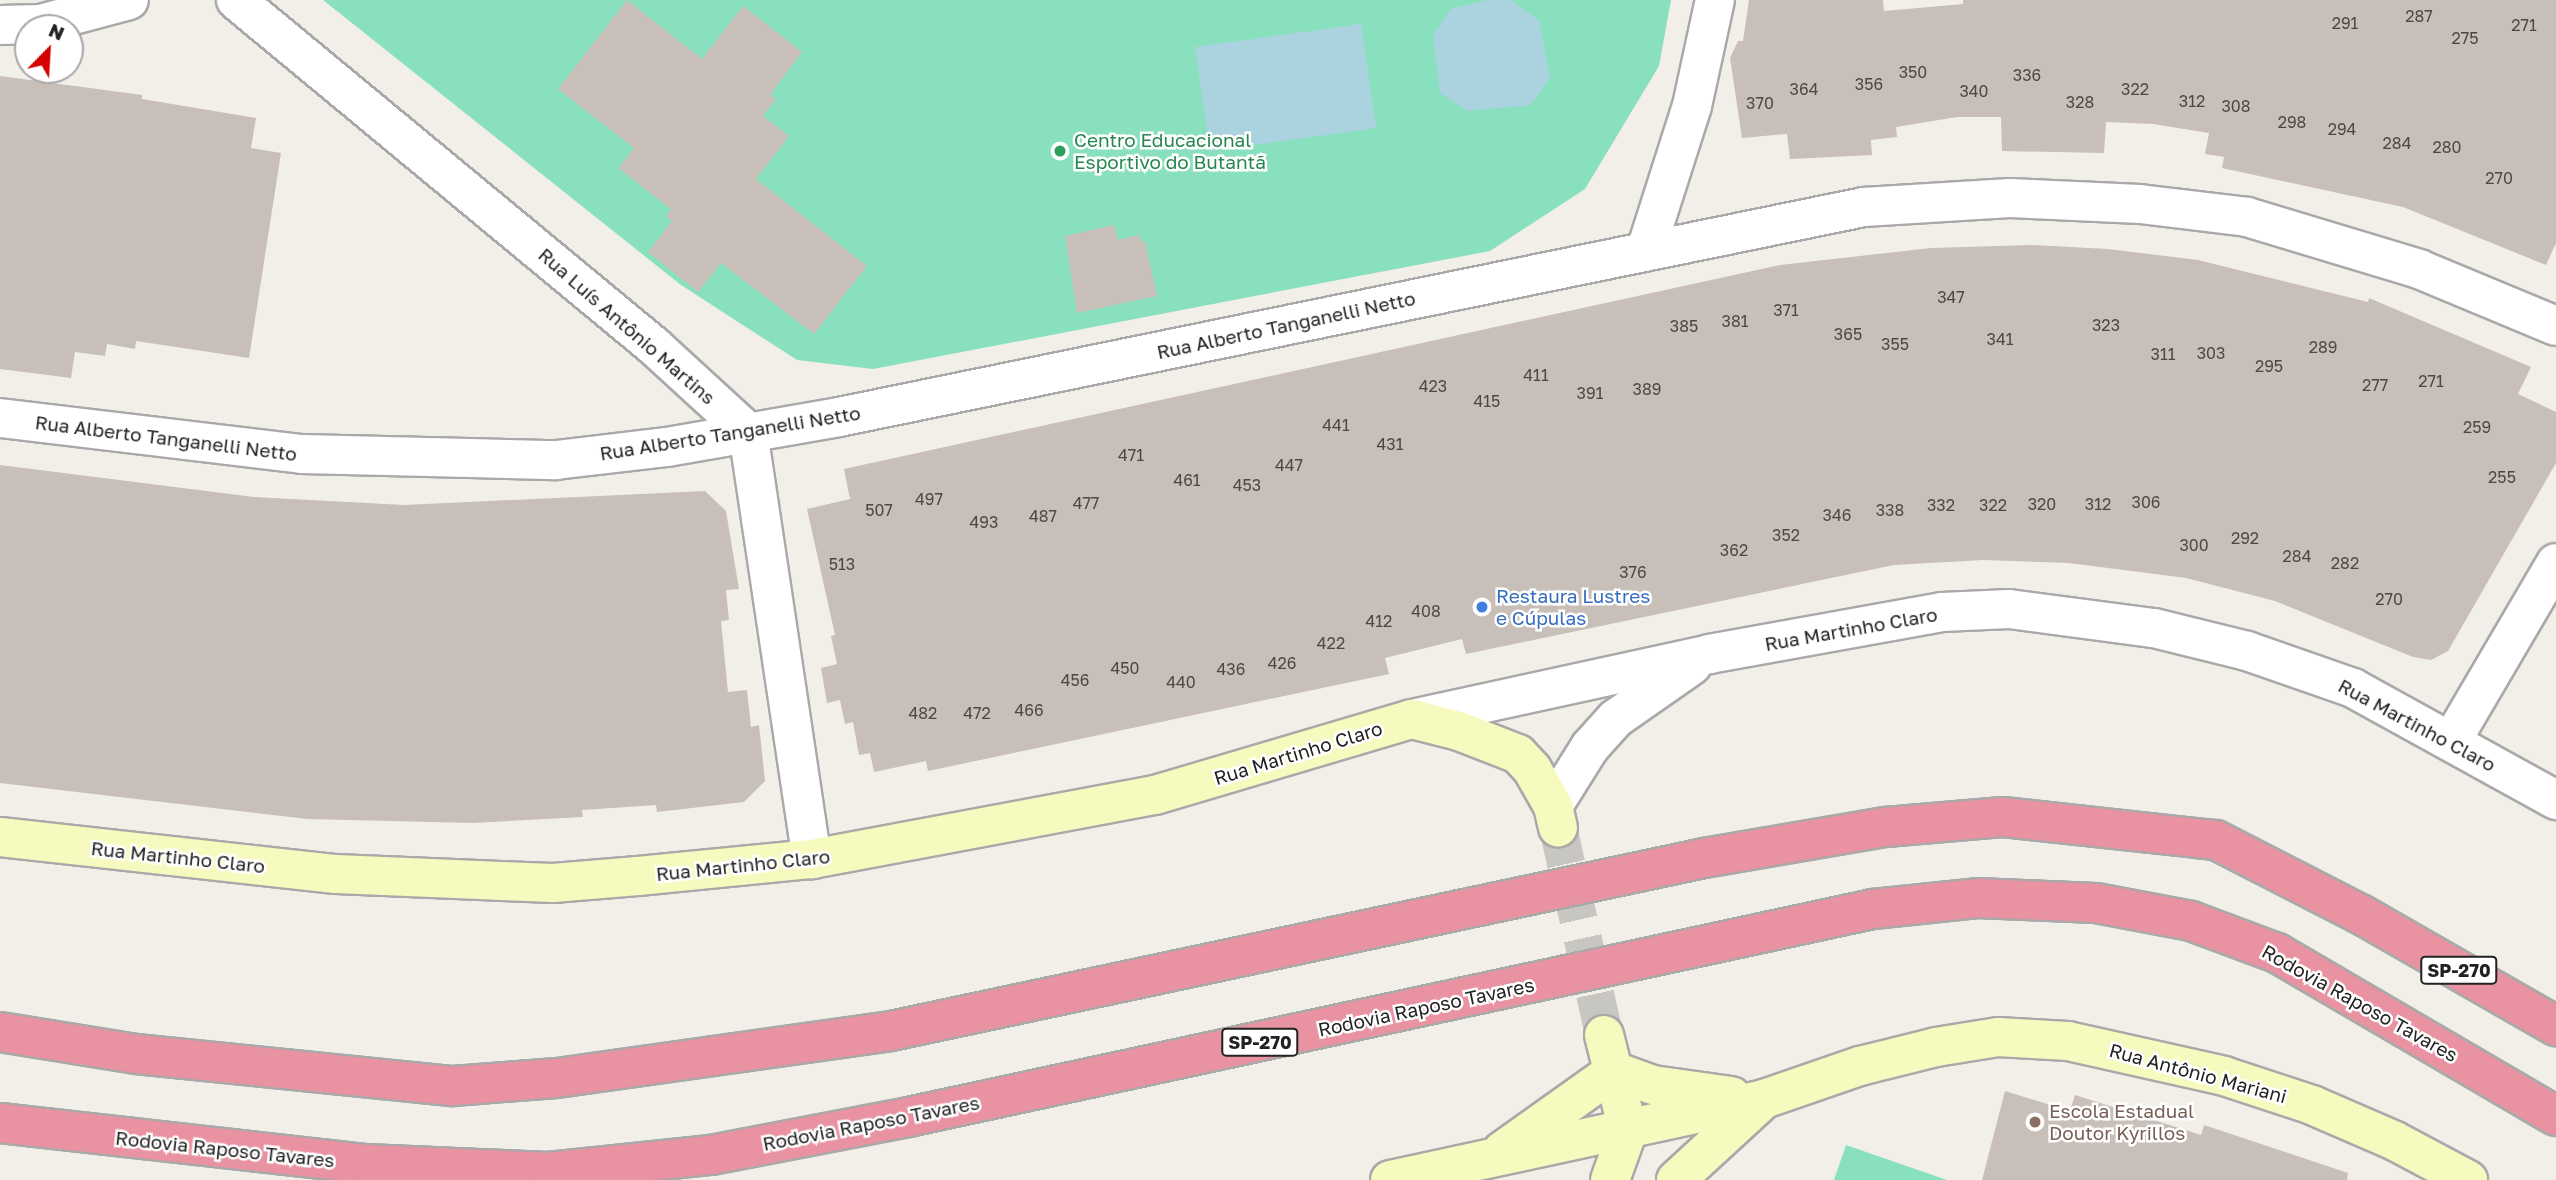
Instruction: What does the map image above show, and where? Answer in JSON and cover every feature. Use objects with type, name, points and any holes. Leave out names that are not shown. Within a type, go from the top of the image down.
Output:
[{"type":"highway","name":"SP-270","points":[[0,1032],[136,1054],[453,1086],[557,1078],[891,1031],[1691,860],[1886,827],[2003,817],[2216,840],[2362,915],[2556,1026]]},
{"type":"highway","name":"Rodovia Raposo Tavares","points":[[0,1123],[367,1164],[534,1171],[711,1155],[927,1114],[1873,909],[1977,898],[2096,903],[2191,921],[2228,934],[2277,953],[2556,1116]]},
{"type":"main road","name":"Rua Martinho Claro","points":[[0,837],[336,874],[553,883],[812,859],[1155,795],[1412,719]]},
{"type":"main road","points":[[1412,719],[1459,731],[1518,754],[1532,769],[1555,817]]},
{"type":"main road","name":"Rua Antônio Mariani","points":[[1390,1180],[1488,1161],[1764,1099],[1860,1066],[1936,1047],[1998,1037],[2068,1041],[2153,1057],[2312,1105],[2395,1141],[2468,1180]]},
{"type":"main road","points":[[1609,1053],[1688,1092],[1764,1099]]},
{"type":"main road","points":[[1609,1053],[1628,1129],[1610,1180]]},
{"type":"main road","points":[[1522,1180],[1488,1161],[1609,1053]]},
{"type":"main road","points":[[1676,1180],[1764,1099]]},
{"type":"street","points":[[0,25],[40,24],[129,0]]},
{"type":"street","name":"Rua Luís Antônio Martins","points":[[236,0],[654,346],[748,432]]},
{"type":"street","points":[[1646,250],[1692,106],[1715,0]]},
{"type":"street","name":"Rua Alberto Tanganelli Netto","points":[[0,418],[302,454],[556,460],[667,447],[839,417],[1864,207],[2010,198],[2140,204],[2247,217],[2418,269],[2556,326]]},
{"type":"street","points":[[748,432],[812,859]]},
{"type":"street","points":[[2452,740],[2556,563]]},
{"type":"street","name":"Rua Martinho Claro","points":[[1412,719],[1709,654],[1942,612],[2008,609],[2154,628],[2247,651],[2353,688],[2452,740],[2556,800]]},
{"type":"street","points":[[1555,817],[1590,747],[1615,719],[1709,654]]},
{"type":"green space","name":"Centro Educacional Esportivo do Butantã","points":[[323,0],[1671,0],[1659,66],[1585,189],[1490,251],[873,369],[797,360],[681,285]]},
{"type":"green space","points":[[1846,1145],[1947,1180],[1834,1180]]},
{"type":"water","points":[[1488,0],[1511,0],[1539,21],[1550,78],[1531,105],[1467,111],[1440,93],[1433,36],[1450,9]]},
{"type":"water","points":[[1361,24],[1376,128],[1210,151],[1195,47]]},
{"type":"building","points":[[627,0],[702,59],[743,6],[802,52],[770,95],[776,99],[763,116],[789,136],[756,179],[867,266],[814,334],[721,263],[698,292],[648,252],[672,221],[666,216],[671,209],[618,168],[634,148],[558,89]]},
{"type":"building","points":[[1749,0],[1883,0],[1884,11],[1963,4],[1963,0],[2556,0],[2556,243],[2546,265],[2403,207],[2222,168],[2224,157],[2205,154],[2209,133],[2153,124],[2106,122],[2104,153],[2002,151],[2001,117],[1957,117],[1896,127],[1897,137],[1871,140],[1872,155],[1790,159],[1787,134],[1742,138],[1730,58],[1738,41],[1743,41]]},
{"type":"building","points":[[0,76],[14,78],[14,84],[60,84],[142,95],[142,99],[256,118],[251,148],[281,153],[249,358],[136,341],[135,349],[107,344],[105,356],[75,352],[71,378],[0,369]]},
{"type":"building","points":[[1114,225],[1118,240],[1139,235],[1141,242],[1145,241],[1157,296],[1077,313],[1065,236]]},
{"type":"building","points":[[2031,245],[2108,249],[2198,260],[2368,302],[2369,298],[2531,367],[2518,394],[2556,412],[2556,463],[2448,651],[2431,660],[2413,657],[2275,601],[2186,578],[2069,563],[1983,560],[1894,565],[1466,654],[1462,639],[1385,658],[1389,674],[928,771],[926,761],[874,772],[870,753],[859,755],[853,722],[845,724],[840,700],[827,703],[821,668],[837,664],[831,636],[835,635],[807,509],[850,499],[844,469],[1780,265],[1931,248]]},
{"type":"building","points":[[0,465],[254,497],[404,505],[705,491],[726,511],[739,589],[726,590],[729,620],[721,621],[728,692],[747,690],[751,727],[759,725],[765,781],[744,802],[657,812],[656,805],[582,810],[583,817],[473,823],[307,819],[0,783]]},
{"type":"building","points":[[2005,1091],[2070,1111],[2075,1095],[2201,1135],[2204,1125],[2348,1173],[2347,1180],[1982,1180]]},
{"type":"tunnel","points":[[1558,827],[1604,1035]]},
{"type":"place","name":"Centro Educacional Esportivo do Butantã","points":[[1060,151]]},
{"type":"place","name":"Restaura Lustres e Cúpulas","points":[[1482,607]]},
{"type":"place","name":"Escola Estadual Doutor Kyrillos","points":[[2035,1122]]}]
